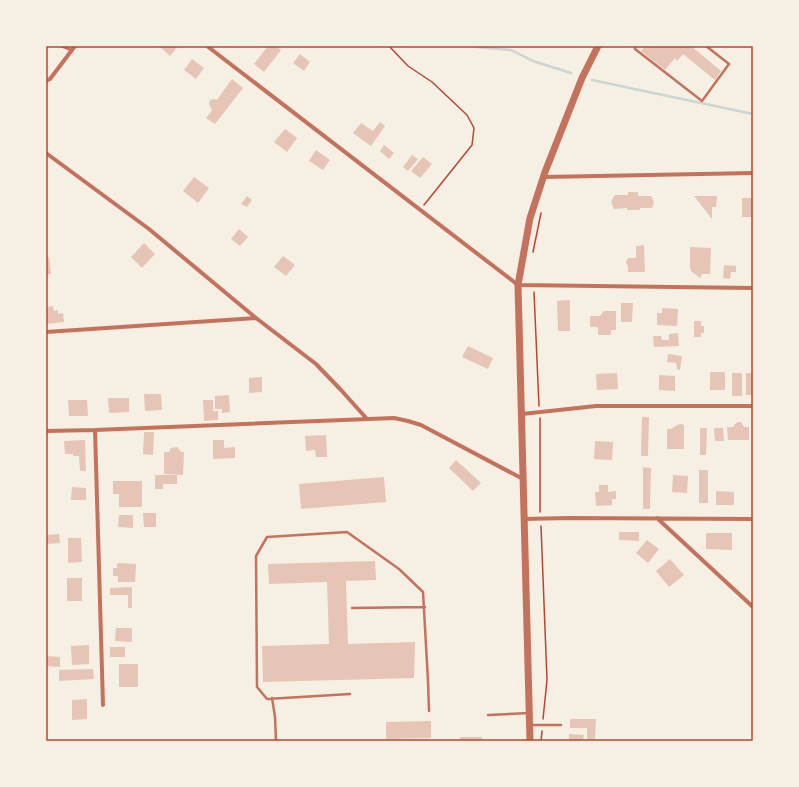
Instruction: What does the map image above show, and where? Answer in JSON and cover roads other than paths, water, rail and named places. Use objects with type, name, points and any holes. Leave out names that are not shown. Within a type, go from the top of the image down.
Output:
[{"type":"street","points":[[46,81],[50,79],[75,46]]},
{"type":"street","points":[[207,46],[518,285],[753,288]]},
{"type":"street","points":[[530,741],[518,285],[530,218],[582,78],[598,46]]},
{"type":"street","points":[[46,153],[148,229],[256,318],[316,364],[367,419]]},
{"type":"street","points":[[544,177],[753,173]]},
{"type":"street","points":[[46,332],[256,318]]},
{"type":"street","points":[[522,414],[596,406],[753,406]]},
{"type":"street","points":[[46,431],[394,418],[421,425],[523,480]]},
{"type":"street","points":[[95,430],[103,705]]},
{"type":"street","points":[[656,518],[753,607]]},
{"type":"street","points":[[524,519],[753,519]]},
{"type":"lane","points":[[61,46],[72,50]]},
{"type":"lane","points":[[635,46],[635,49],[702,101],[729,64],[706,46]]},
{"type":"lane","points":[[350,694],[267,699],[257,687],[256,556],[267,537],[347,532],[399,569],[423,592],[425,607],[429,711]]},
{"type":"lane","points":[[352,608],[425,607]]},
{"type":"lane","points":[[272,698],[275,717],[276,741]]},
{"type":"lane","points":[[488,715],[529,713]]},
{"type":"lane","points":[[529,725],[561,725]]},
{"type":"waterway","points":[[475,46],[511,50],[533,61],[571,73]]},
{"type":"waterway","points":[[592,80],[753,114]]}]
